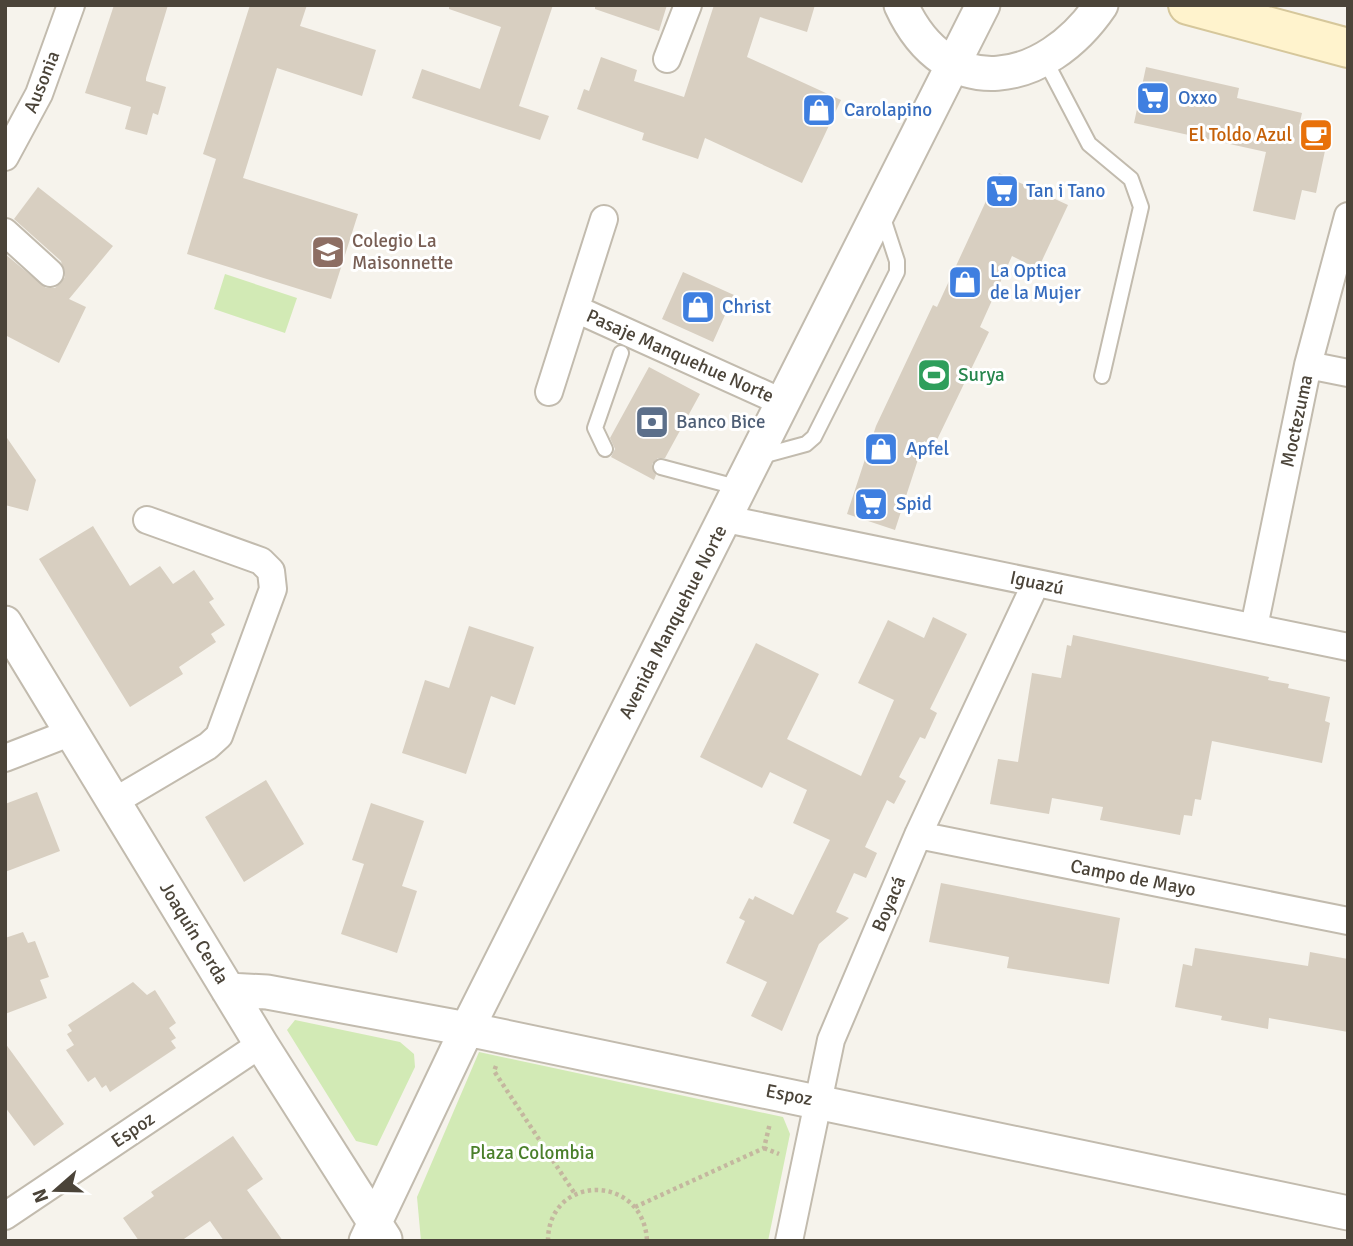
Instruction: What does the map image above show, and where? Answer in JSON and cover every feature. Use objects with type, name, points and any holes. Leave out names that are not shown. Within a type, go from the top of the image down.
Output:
[{"type":"main road","points":[[1188,5],[1348,48]]},
{"type":"street","name":"Ausonia","points":[[5,156],[39,94],[71,5]]},
{"type":"street","points":[[667,59],[688,5]]},
{"type":"street","points":[[901,5],[917,35],[953,64],[983,73],[1000,73],[1045,61],[1071,41],[1101,5]]},
{"type":"street","name":"Avenida Manquehue Norte","points":[[376,1235],[467,1029],[983,5]]},
{"type":"street","name":"Moctezuma","points":[[1254,627],[1308,365],[1348,216]]},
{"type":"street","name":"Pasaje Manquehue Norte","points":[[549,392],[604,219]]},
{"type":"street","points":[[5,232],[51,273]]},
{"type":"street","name":"Pasaje Manquehue Norte","points":[[576,309],[784,403]]},
{"type":"street","points":[[1308,365],[1348,373]]},
{"type":"street","name":"Iguazú","points":[[726,519],[1348,647]]},
{"type":"street","points":[[115,801],[208,746],[219,736],[273,589],[271,571],[261,561],[147,520]]},
{"type":"street","name":"Boyacá","points":[[789,1241],[831,1040],[918,835],[1036,583]]},
{"type":"street","name":"Joaquín Cerda","points":[[5,623],[376,1235]]},
{"type":"street","points":[[5,758],[72,732]]},
{"type":"street","name":"Campo de Mayo","points":[[918,835],[1348,920]]},
{"type":"street","name":"Espoz","points":[[228,990],[267,992],[467,1029],[1348,1213]]},
{"type":"street","name":"Espoz","points":[[5,1216],[261,1044]]},
{"type":"lane","points":[[1045,61],[1089,144],[1131,179],[1141,207],[1101,376]]},
{"type":"lane","points":[[756,457],[806,444],[814,437],[897,272],[897,261],[881,210]]},
{"type":"lane","points":[[605,449],[595,428],[621,353]]},
{"type":"lane","points":[[661,467],[741,488]]},
{"type":"path","points":[[505,1037],[494,1071],[575,1194]]},
{"type":"path","points":[[635,1207],[764,1149],[777,1093]]},
{"type":"path","points":[[548,1241],[553,1216],[562,1203],[575,1194],[590,1189],[606,1190],[623,1196],[635,1207],[644,1222],[647,1241]]},
{"type":"green space","points":[[225,274],[297,298],[285,333],[214,309]]},
{"type":"green space","points":[[295,1020],[400,1042],[414,1054],[415,1067],[377,1146],[356,1141],[287,1030]]},
{"type":"green space","name":"Plaza Colombia","points":[[479,1052],[783,1117],[790,1134],[768,1241],[421,1241],[417,1197]]},
{"type":"building","points":[[114,5],[168,5],[146,78],[146,81],[166,87],[158,115],[153,113],[147,135],[125,129],[131,107],[85,93]]},
{"type":"building","points":[[250,5],[307,5],[300,26],[376,50],[362,96],[277,68],[243,178],[358,214],[331,299],[187,254],[216,159],[203,154]]},
{"type":"building","points":[[449,5],[553,5],[519,106],[549,116],[540,140],[412,98],[422,69],[480,89],[501,27],[449,9]]},
{"type":"building","points":[[595,5],[667,5],[659,31],[595,9]]},
{"type":"building","points":[[714,5],[815,5],[807,32],[760,17],[747,57],[841,100],[802,183],[705,138],[698,159],[642,140],[644,133],[577,109],[584,89],[589,91],[601,57],[637,70],[634,81],[684,97]]},
{"type":"building","points":[[1146,67],[1239,88],[1237,98],[1302,113],[1299,126],[1329,132],[1316,193],[1302,190],[1295,220],[1253,211],[1266,152],[1134,123]]},
{"type":"building","points":[[999,173],[1068,205],[1038,269],[1012,256],[980,327],[989,332],[934,446],[924,441],[895,530],[847,514],[876,426],[933,305],[937,307]]},
{"type":"building","points":[[38,187],[113,246],[69,299],[86,307],[59,363],[5,335],[5,254],[46,288],[55,288],[65,277],[61,261],[14,219]]},
{"type":"building","name":"Christ","points":[[683,272],[734,295],[713,342],[662,319]]},
{"type":"building","name":"Banco Bice","points":[[649,367],[700,394],[665,458],[658,458],[652,464],[656,475],[654,480],[611,457],[615,449],[610,438]]},
{"type":"building","points":[[5,435],[36,480],[28,511],[5,505]]},
{"type":"building","points":[[93,526],[130,586],[160,566],[173,584],[194,570],[214,599],[209,602],[225,625],[211,634],[216,642],[179,667],[183,674],[130,707],[39,559]]},
{"type":"building","points":[[933,617],[967,634],[930,709],[937,713],[925,739],[920,737],[899,777],[906,781],[894,804],[887,800],[865,847],[877,853],[866,878],[854,873],[836,912],[849,918],[819,944],[782,1031],[751,1016],[767,982],[726,963],[745,921],[739,918],[749,898],[753,900],[755,896],[793,915],[830,840],[793,823],[807,790],[770,772],[762,788],[700,757],[756,643],[819,674],[787,739],[861,776],[894,700],[858,683],[888,620],[924,638]]},
{"type":"building","points":[[469,626],[534,647],[515,705],[491,696],[466,774],[402,753],[425,680],[449,688]]},
{"type":"building","points":[[1073,635],[1269,677],[1268,680],[1289,684],[1288,688],[1330,697],[1325,721],[1330,723],[1322,763],[1212,741],[1201,800],[1195,799],[1192,816],[1184,815],[1180,835],[1100,820],[1103,807],[1052,798],[1049,814],[990,804],[998,759],[1018,762],[1032,673],[1061,678],[1067,645],[1071,646]]},
{"type":"building","points":[[266,780],[304,844],[244,882],[205,817]]},
{"type":"building","points":[[37,792],[60,851],[5,872],[5,804]]},
{"type":"building","points":[[371,803],[424,821],[402,886],[417,891],[397,953],[341,934],[364,864],[352,860]]},
{"type":"building","points":[[941,883],[1120,918],[1109,984],[1007,968],[1009,957],[929,942]]},
{"type":"building","points":[[23,932],[28,943],[35,941],[49,977],[40,980],[47,998],[5,1014],[5,938]]},
{"type":"building","points":[[1195,948],[1308,966],[1310,952],[1348,959],[1348,1032],[1269,1018],[1268,1029],[1175,1007],[1183,964],[1192,966]]},
{"type":"building","points":[[133,982],[147,995],[155,990],[176,1023],[169,1028],[176,1038],[171,1041],[176,1048],[110,1092],[106,1085],[102,1088],[95,1077],[88,1082],[66,1050],[74,1045],[67,1034],[72,1031],[68,1025]]},
{"type":"building","points":[[5,1043],[64,1124],[34,1146],[5,1107]]},
{"type":"building","points":[[233,1136],[263,1179],[247,1190],[283,1241],[224,1241],[210,1221],[181,1241],[139,1241],[123,1218],[154,1196],[151,1192]]},
{"type":"place","name":"Oxxo","points":[[1153,98]]},
{"type":"place","name":"Carolapino","points":[[819,110]]},
{"type":"place","name":"El Toldo Azul","points":[[1316,135]]},
{"type":"place","name":"Tan i Tano","points":[[1002,191]]},
{"type":"place","name":"Colegio La Maisonnette","points":[[328,252]]},
{"type":"place","name":"La Optica de la Mujer","points":[[965,282]]},
{"type":"place","name":"Christ","points":[[698,307]]},
{"type":"place","name":"Surya","points":[[934,375]]},
{"type":"place","name":"Banco Bice","points":[[652,422]]},
{"type":"place","name":"Apfel","points":[[881,449]]},
{"type":"place","name":"Spid","points":[[871,504]]}]
